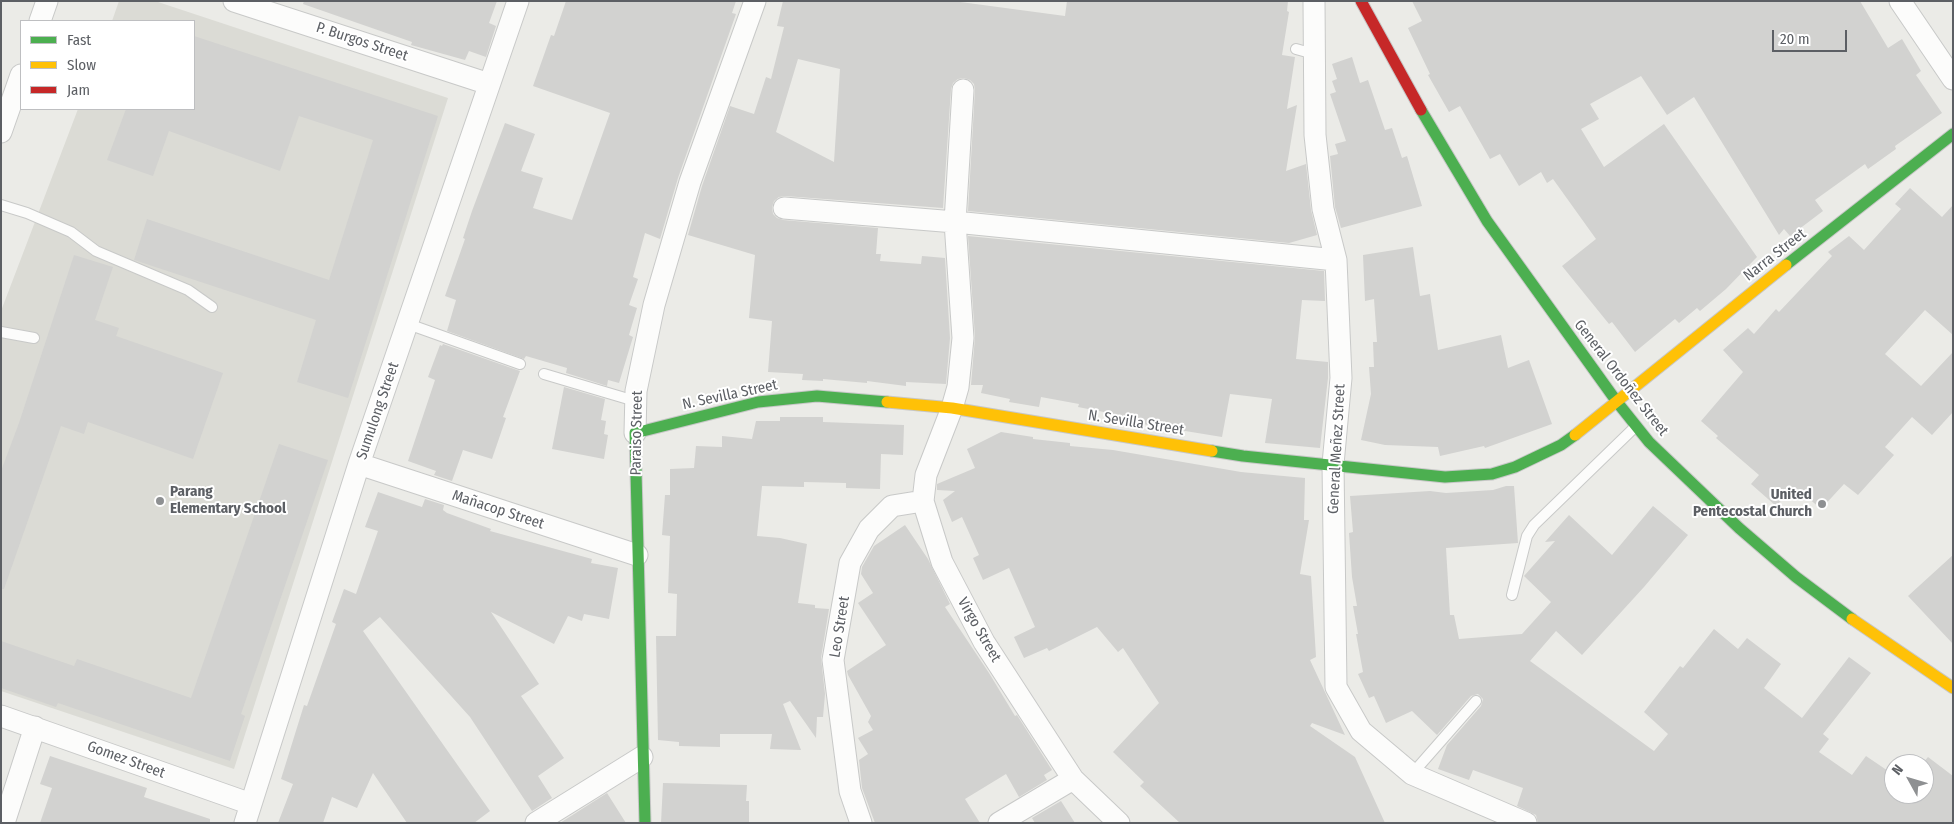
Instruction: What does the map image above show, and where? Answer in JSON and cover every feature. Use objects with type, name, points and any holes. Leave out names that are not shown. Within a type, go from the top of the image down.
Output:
[{"type":"street","points":[[40,20],[47,1]]},
{"type":"street","name":"P. Burgos Street","points":[[234,1],[277,8],[489,84]]},
{"type":"street","name":"Sumulong Street","points":[[248,814],[360,464],[518,1]]},
{"type":"street","name":"Paraiso Street","points":[[645,823],[637,555],[635,401],[654,305],[685,199],[755,1]]},
{"type":"street","name":"General Meñez Street","points":[[1314,1],[1306,52],[1323,209],[1336,260],[1341,378],[1334,464],[1336,688],[1361,731],[1412,774],[1526,823]]},
{"type":"street","name":"General Ordoñez Street","points":[[1361,1],[1434,134],[1487,221],[1636,427],[1686,479],[1796,577],[1831,604],[1953,688]]},
{"type":"street","points":[[1900,1],[1953,79]]},
{"type":"street","points":[[1,132],[20,78]]},
{"type":"street","name":"Virgo Street","points":[[964,90],[955,222],[963,338],[958,387],[952,408],[926,475],[924,501],[942,562],[980,634],[1073,779],[1119,823]]},
{"type":"street","name":"Narra Street","points":[[1617,402],[1734,306],[1953,134]]},
{"type":"street","points":[[784,208],[955,222],[1336,260]]},
{"type":"street","name":"N. Sevilla Street","points":[[635,433],[758,402],[817,396],[952,408],[1243,456],[1445,477],[1492,474],[1515,467],[1561,444],[1617,402]]},
{"type":"street","name":"Mañacop Street","points":[[360,464],[637,555]]},
{"type":"street","name":"Leo Street","points":[[861,823],[850,791],[833,660],[850,563],[869,529],[892,506],[924,501]]},
{"type":"street","name":"Gomez Street","points":[[1,716],[35,727],[248,814]]},
{"type":"street","points":[[4,823],[35,727]]},
{"type":"street","points":[[536,823],[642,756]]},
{"type":"street","points":[[999,823],[1073,779]]},
{"type":"lane","points":[[1,205],[27,213],[71,232],[96,251],[188,290],[212,307]]},
{"type":"lane","points":[[408,324],[520,364]]},
{"type":"lane","points":[[1,332],[34,338]]},
{"type":"lane","points":[[544,374],[635,401]]},
{"type":"lane","points":[[1512,595],[1527,536],[1534,525],[1636,427]]},
{"type":"lane","points":[[1412,774],[1476,701]]},
{"type":"shaded area","name":"Parang Elementary School","points":[[119,1],[155,1],[448,98],[234,769],[1,691],[1,311],[78,110],[195,110],[195,20],[112,20]]},
{"type":"building","points":[[304,1],[497,1],[489,23],[496,26],[486,57],[469,51],[465,60],[411,45],[412,42],[303,4]]},
{"type":"building","points":[[566,1],[736,1],[732,13],[736,14],[678,178],[660,239],[645,233],[633,277],[638,279],[629,305],[637,308],[629,335],[633,337],[619,383],[608,380],[607,386],[566,373],[567,368],[526,356],[524,359],[447,331],[456,300],[445,296],[465,239],[463,238],[472,211],[505,123],[535,134],[521,171],[543,178],[533,208],[572,220],[610,113],[533,86],[551,35],[554,36]]},
{"type":"building","points":[[783,1],[953,1],[1065,16],[1067,1],[1288,1],[1287,11],[1289,12],[1282,55],[1295,57],[1287,109],[1297,105],[1286,171],[1306,164],[1311,210],[1317,235],[1289,243],[968,211],[975,90],[974,84],[970,80],[958,79],[953,83],[951,89],[943,208],[785,196],[779,197],[774,201],[772,207],[773,214],[783,220],[878,228],[876,254],[881,254],[880,261],[921,264],[922,256],[945,258],[950,338],[946,384],[906,382],[906,386],[867,381],[867,383],[823,379],[823,381],[802,380],[803,374],[768,372],[772,321],[749,318],[755,255],[688,235],[702,186],[730,106],[754,114],[766,77],[771,79],[784,27],[777,26]],"holes":[[[798,59],[840,69],[834,162],[776,132]]]},
{"type":"building","points":[[1412,1],[1860,1],[1888,48],[1902,39],[1921,71],[1916,75],[1942,113],[1895,146],[1896,149],[1868,169],[1865,164],[1815,200],[1823,211],[1790,236],[1784,229],[1779,235],[1694,97],[1667,115],[1641,76],[1590,104],[1599,119],[1581,129],[1604,167],[1664,124],[1757,257],[1726,289],[1700,311],[1697,308],[1679,323],[1675,319],[1635,352],[1612,322],[1609,324],[1562,266],[1596,239],[1553,179],[1547,183],[1541,172],[1519,186],[1500,154],[1490,159],[1460,106],[1449,112],[1428,75],[1430,74],[1408,28],[1422,21]]},
{"type":"building","points":[[195,36],[438,116],[348,398],[297,382],[316,320],[134,260],[147,219],[329,280],[373,140],[299,116],[280,171],[169,131],[153,176],[107,160],[126,110],[195,110]]},
{"type":"building","points":[[1352,57],[1360,83],[1368,80],[1385,130],[1392,128],[1402,158],[1407,156],[1422,206],[1341,228],[1335,207],[1330,156],[1338,154],[1335,144],[1346,141],[1330,94],[1336,92],[1332,81],[1337,79],[1332,64]]},
{"type":"building","points":[[1910,188],[1942,217],[1953,205],[1953,335],[1925,310],[1885,354],[1921,386],[1953,352],[1953,412],[1932,435],[1912,417],[1885,447],[1894,455],[1858,495],[1844,484],[1821,509],[1799,490],[1796,494],[1791,490],[1776,506],[1751,484],[1759,475],[1716,438],[1718,436],[1701,421],[1743,372],[1723,350],[1748,328],[1754,334],[1776,309],[1779,312],[1832,256],[1828,252],[1849,236],[1864,250],[1901,209],[1895,204]]},
{"type":"building","points":[[968,236],[1324,271],[1325,301],[1302,300],[1296,359],[1328,362],[1320,448],[1265,443],[1272,399],[1230,394],[1222,437],[1118,420],[1119,415],[1078,407],[1079,404],[1041,397],[1039,407],[1009,402],[1010,399],[981,393],[983,385],[971,385],[975,337]]},
{"type":"building","points":[[1413,247],[1420,296],[1430,294],[1438,350],[1501,335],[1508,368],[1529,360],[1552,424],[1485,448],[1484,446],[1440,456],[1438,447],[1385,445],[1361,440],[1371,394],[1369,367],[1374,367],[1373,342],[1377,342],[1374,299],[1365,301],[1363,255]]},
{"type":"building","points":[[74,255],[113,267],[95,320],[119,328],[116,336],[223,373],[193,459],[88,422],[84,434],[61,426],[4,589],[1,589],[1,471],[19,423]]},
{"type":"building","points":[[443,344],[520,371],[503,417],[506,418],[492,459],[463,450],[452,481],[434,475],[436,471],[408,461],[435,380],[428,377],[440,345],[442,346]]},
{"type":"building","points":[[564,387],[605,399],[601,420],[606,421],[604,434],[608,435],[604,459],[552,449]]},
{"type":"building","points":[[780,417],[823,417],[823,422],[904,425],[903,455],[881,454],[880,489],[846,488],[846,483],[804,482],[804,487],[762,486],[757,536],[780,538],[807,544],[798,603],[815,605],[815,608],[829,609],[821,658],[825,694],[823,717],[817,717],[816,738],[790,701],[783,704],[801,750],[770,749],[772,734],[720,734],[720,747],[679,746],[679,742],[658,740],[656,636],[676,636],[677,594],[668,593],[670,536],[662,535],[665,495],[670,495],[670,469],[694,468],[696,446],[722,447],[722,436],[752,439],[756,421],[780,421]]},
{"type":"building","points":[[1001,432],[1033,437],[1033,439],[1070,443],[1070,446],[1113,450],[1241,472],[1305,478],[1304,520],[1309,520],[1300,574],[1311,576],[1316,657],[1310,660],[1345,735],[1312,723],[1310,726],[1355,757],[1385,823],[1180,823],[1140,786],[1144,782],[1113,752],[1159,703],[1123,648],[1118,652],[1097,627],[1049,651],[1047,648],[1024,658],[1014,637],[1035,627],[1009,568],[983,580],[973,558],[979,555],[962,517],[952,522],[943,500],[955,491],[937,490],[937,484],[975,468],[967,449]]},
{"type":"building","points":[[279,444],[328,460],[241,714],[245,716],[230,761],[58,703],[56,707],[1,688],[1,641],[74,666],[77,659],[191,698]]},
{"type":"building","points":[[1514,486],[1518,543],[1446,548],[1450,615],[1454,615],[1459,639],[1522,634],[1551,602],[1524,576],[1555,541],[1545,542],[1569,515],[1612,555],[1653,506],[1688,535],[1582,655],[1556,631],[1530,661],[1654,751],[1668,734],[1644,712],[1680,666],[1683,668],[1714,629],[1738,649],[1747,638],[1781,664],[1764,688],[1802,718],[1849,657],[1871,673],[1823,734],[1829,739],[1819,752],[1852,775],[1866,756],[1884,768],[1884,804],[1934,804],[1934,762],[1953,776],[1953,823],[1538,823],[1536,815],[1517,806],[1523,788],[1473,770],[1469,780],[1438,769],[1447,745],[1481,706],[1483,699],[1478,694],[1471,696],[1437,735],[1412,711],[1386,723],[1374,696],[1369,698],[1358,674],[1363,672],[1353,606],[1357,606],[1352,577],[1349,533],[1353,532],[1350,496],[1430,491],[1446,493],[1493,490]]},
{"type":"building","points":[[378,492],[422,507],[425,499],[444,505],[443,510],[447,513],[491,529],[490,531],[592,559],[591,563],[618,568],[609,619],[584,614],[582,621],[568,616],[554,644],[491,612],[539,684],[521,696],[564,758],[538,776],[552,798],[532,811],[470,717],[380,617],[363,631],[490,811],[474,823],[407,823],[373,773],[357,808],[332,797],[323,823],[278,823],[293,784],[281,779],[304,705],[307,706],[336,624],[332,622],[344,589],[356,594],[378,531],[365,527]]},
{"type":"building","points":[[905,525],[928,559],[950,604],[945,607],[1052,770],[1044,775],[1047,780],[1019,797],[1006,774],[965,799],[980,823],[875,823],[862,788],[859,760],[868,754],[858,738],[873,730],[868,722],[871,716],[847,671],[886,645],[858,603],[873,593],[861,574],[862,567],[874,546]]},
{"type":"building","points":[[1953,555],[1953,644],[1908,596]]},
{"type":"building","points":[[50,756],[147,788],[144,797],[210,819],[210,823],[40,823],[52,788],[40,784]]},
{"type":"building","points":[[663,783],[747,785],[746,801],[749,801],[749,823],[661,823]]},
{"type":"building","points":[[607,793],[626,823],[560,823]]},
{"type":"building","points":[[1061,801],[1075,823],[1035,823],[1032,818]]},
{"type":"traffic: fast","points":[[1421,110],[1487,221],[1617,402],[1649,442],[1739,528],[1796,577],[1852,619]]},
{"type":"traffic: fast","points":[[1786,265],[1953,134]]},
{"type":"traffic: fast","points":[[645,823],[635,433],[758,402],[817,396],[887,402]]},
{"type":"traffic: fast","points":[[1212,451],[1243,456],[1445,477],[1492,474],[1515,467],[1561,445],[1575,435]]},
{"type":"traffic: slow","points":[[1575,435],[1786,265]]},
{"type":"traffic: slow","points":[[887,402],[952,408],[1212,451]]},
{"type":"traffic: slow","points":[[1852,619],[1953,688]]},
{"type":"traffic: jam","points":[[1361,1],[1421,110]]},
{"type":"place","name":"Parang Elementary School","points":[[160,501]]},
{"type":"place","name":"United Pentecostal Church","points":[[1822,504]]}]
